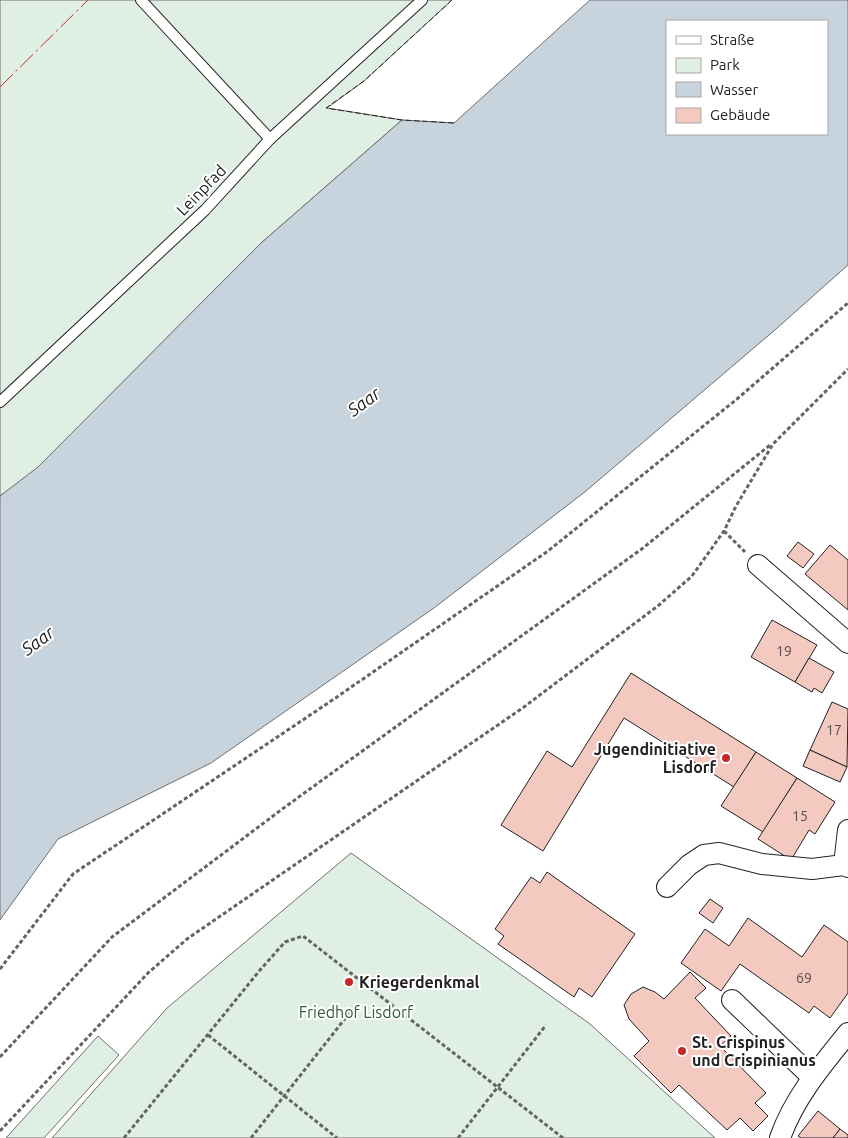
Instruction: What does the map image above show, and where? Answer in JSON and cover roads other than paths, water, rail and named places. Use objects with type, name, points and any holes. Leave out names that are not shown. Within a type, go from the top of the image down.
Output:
[{"type":"street","points":[[758,565],[848,643]]},
{"type":"street","points":[[667,887],[689,865],[704,854],[719,853],[762,864],[812,869],[846,866],[848,830]]},
{"type":"street","points":[[732,1000],[812,1077]]},
{"type":"street","points":[[780,1138],[786,1123],[812,1077],[848,1033]]},
{"type":"lane","points":[[141,0],[270,139]]},
{"type":"lane","name":"Leinpfad","points":[[0,402],[205,210],[270,139],[422,0]]},
{"type":"water","name":"Saar","points":[[590,0],[848,0],[848,265],[586,491],[434,608],[211,763],[58,839],[0,920],[0,496],[38,467],[260,244],[402,120],[454,123]]},
{"type":"place","name":"Jugendinitiative Lisdorf","points":[[726,758]]},
{"type":"place","name":"Kriegerdenkmal","points":[[349,982]]},
{"type":"place","name":"St. Crispinus und Crispinianus","points":[[682,1051]]},
{"type":"park label","name":"Friedhof Lisdorf","points":[[356,1012]]}]
